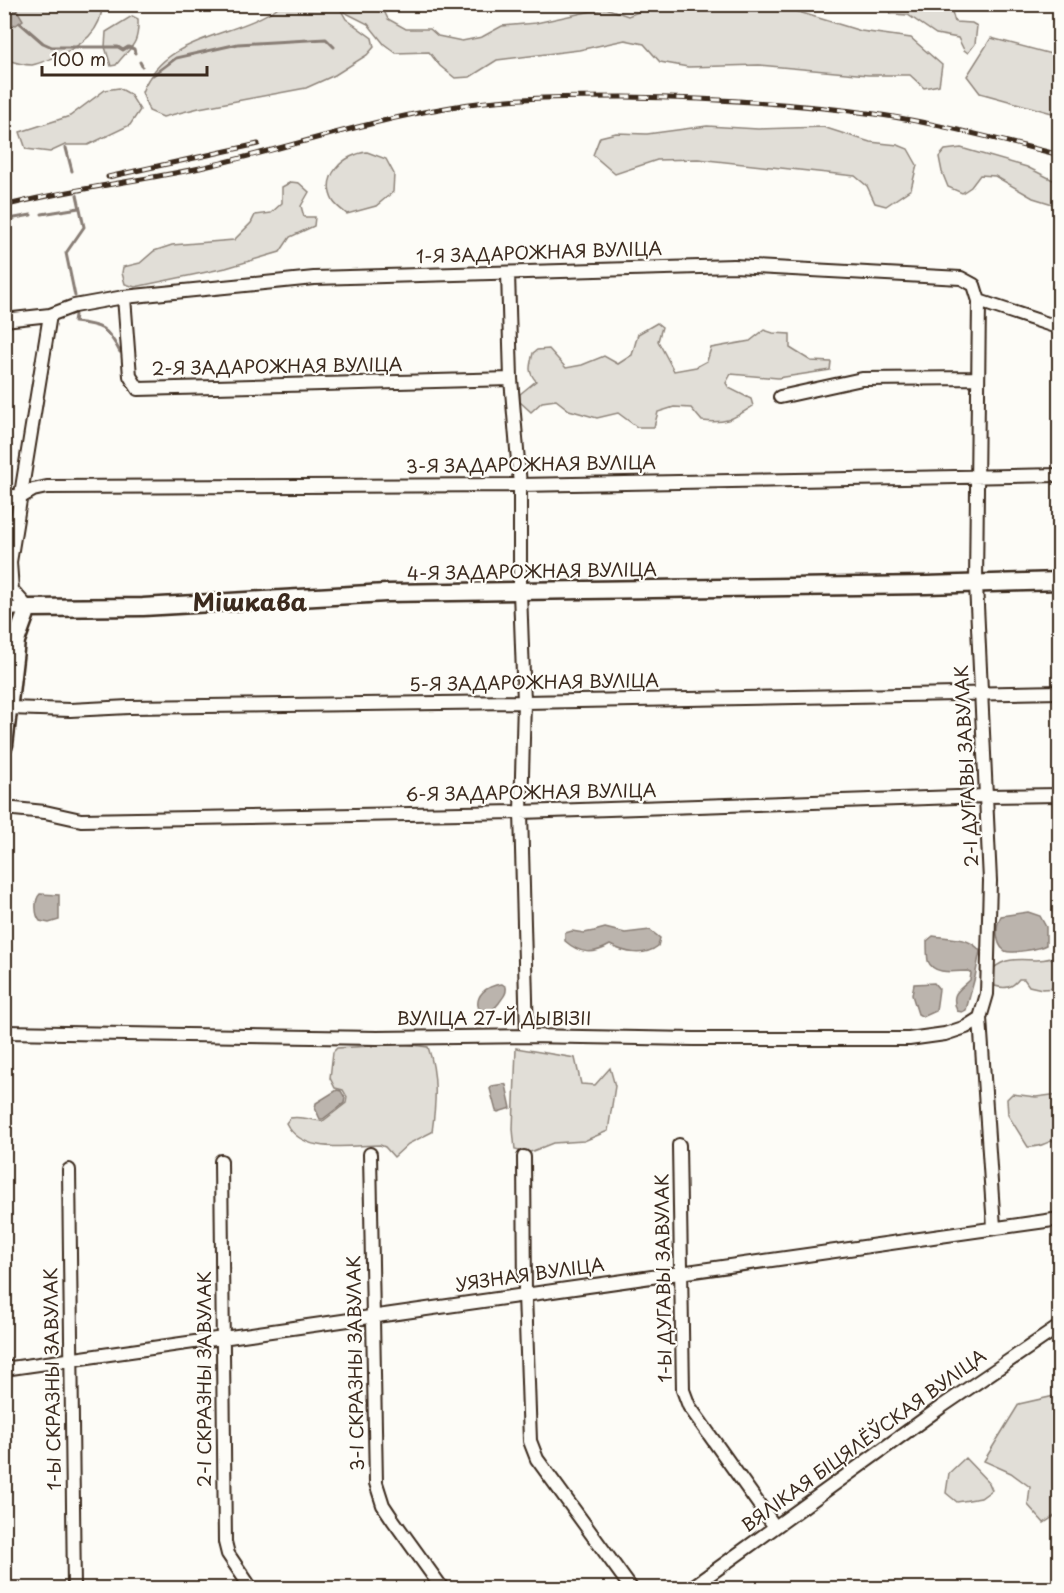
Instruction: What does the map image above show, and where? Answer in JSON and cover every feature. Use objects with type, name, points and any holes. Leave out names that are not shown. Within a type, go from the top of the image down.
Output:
[{"type":"main road","name":"4-Я ЗАДАРОЖНАЯ ВУЛІЦА","points":[[28,608],[142,607],[386,594],[1059,581]]},
{"type":"main road","points":[[4,745],[16,641],[28,608]]},
{"type":"street","name":"1-Я ЗАДАРОЖНАЯ ВУЛІЦА","points":[[4,320],[50,315],[75,306],[124,297],[314,278],[734,266],[961,278],[974,285],[979,301]]},
{"type":"street","points":[[508,273],[512,379],[520,484],[520,592],[524,702],[522,812],[527,1036]]},
{"type":"street","name":"2-Я ЗАДАРОЖНАЯ ВУЛІЦА","points":[[124,297],[130,376],[138,389],[512,379]]},
{"type":"street","points":[[979,301],[1059,328]]},
{"type":"street","name":"2-І ДУГАВЫ ЗАВУЛАК","points":[[979,301],[976,584],[990,892],[987,994],[980,1018],[994,1227]]},
{"type":"street","points":[[28,608],[12,590],[10,562],[50,315]]},
{"type":"street","points":[[780,398],[862,379],[977,378]]},
{"type":"street","name":"3-Я ЗАДАРОЖНАЯ ВУЛІЦА","points":[[4,495],[21,496],[47,487],[520,484],[1059,475]]},
{"type":"street","name":"4-Я ЗАДАРОЖНАЯ ВУЛІЦА","points":[[4,609],[28,608]]},
{"type":"street","name":"5-Я ЗАДАРОЖНАЯ ВУЛІЦА","points":[[9,708],[70,710],[129,707],[1059,692]]},
{"type":"street","name":"6-Я ЗАДАРОЖНАЯ ВУЛІЦА","points":[[4,808],[45,812],[81,820],[522,812],[1059,795]]},
{"type":"street","name":"ВУЛІЦА 27-Й ДЫВІЗІІ","points":[[4,1032],[377,1038],[527,1036],[909,1039],[945,1034],[966,1027],[980,1018]]},
{"type":"street","name":"1-Ы ДУГАВЫ ЗАВУЛАК","points":[[679,1144],[683,1390],[689,1406],[775,1527]]},
{"type":"street","name":"3-І СКРАЗНЫ ЗАВУЛАК","points":[[370,1154],[376,1483],[383,1505],[442,1588]]},
{"type":"street","points":[[524,1157],[525,1294],[530,1441],[537,1459],[631,1588]]},
{"type":"street","name":"2-І СКРАЗНЫ ЗАВУЛАК","points":[[221,1161],[225,1542],[228,1554],[251,1588]]},
{"type":"street","name":"1-Ы СКРАЗНЫ ЗАВУЛАК","points":[[69,1170],[74,1588]]},
{"type":"street","name":"УЯЗНАЯ ВУЛІЦА","points":[[4,1369],[1059,1219]]},
{"type":"street","name":"ВЯЛІКАЯ БІЦЯЛЁЎСКАЯ ВУЛІЦА","points":[[691,1588],[1059,1326]]},
{"type":"shaded area","points":[[4,5],[14,5],[23,20],[16,25],[7,23]]},
{"type":"shaded area","points":[[14,5],[102,5],[97,24],[85,40],[69,51],[32,65],[5,59],[4,21],[7,23],[16,10]]},
{"type":"shaded area","points":[[281,5],[338,5],[346,19],[372,38],[374,47],[367,55],[335,75],[306,88],[163,117],[149,111],[142,92],[153,72],[168,58],[185,47],[244,25]]},
{"type":"shaded area","points":[[342,5],[366,5],[384,11],[388,19],[406,29],[430,29],[438,36],[462,41],[482,37],[502,26],[536,23],[606,8],[628,16],[656,5],[776,5],[861,31],[911,38],[942,65],[939,85],[924,88],[910,75],[868,75],[759,65],[688,67],[660,62],[644,44],[625,40],[579,50],[497,60],[470,77],[455,78],[440,66],[429,52],[396,53],[384,44],[368,24],[344,12]]},
{"type":"shaded area","points":[[887,5],[950,5],[955,22],[972,23],[977,26],[975,44],[968,53],[958,38],[936,34],[908,15],[891,14]]},
{"type":"shaded area","points":[[132,16],[138,19],[135,40],[116,65],[111,66],[105,47],[106,32]]},
{"type":"shaded area","points":[[991,38],[1059,56],[1059,115],[980,93],[967,76]]},
{"type":"shaded area","points":[[119,88],[130,94],[140,110],[130,125],[88,145],[65,145],[50,152],[26,149],[20,132],[70,116],[105,90]]},
{"type":"shaded area","points":[[707,126],[758,129],[823,127],[870,142],[898,145],[908,149],[917,165],[911,189],[886,206],[875,203],[867,186],[855,176],[698,159],[657,160],[615,174],[593,155],[600,137],[616,133],[647,134]]},
{"type":"shaded area","points":[[961,148],[1027,167],[1059,183],[1059,206],[1033,198],[995,176],[980,175],[971,187],[962,193],[948,187],[939,157],[945,150]]},
{"type":"shaded area","points":[[367,152],[386,159],[394,174],[393,192],[376,206],[347,214],[333,201],[330,192],[332,175],[336,168],[350,157]]},
{"type":"shaded area","points":[[291,182],[299,183],[309,192],[301,206],[304,217],[315,217],[314,226],[290,237],[280,252],[226,268],[135,287],[125,284],[123,267],[140,263],[154,251],[172,245],[234,240],[251,223],[255,215],[271,213],[282,203],[282,187]]},
{"type":"shaded area","points":[[657,323],[662,327],[658,341],[674,371],[696,367],[707,361],[711,348],[750,341],[764,330],[790,334],[790,348],[811,361],[831,362],[830,370],[778,378],[731,374],[726,383],[729,388],[751,399],[753,406],[734,417],[717,422],[702,421],[691,408],[674,407],[658,412],[654,427],[637,427],[618,413],[597,418],[569,410],[556,400],[542,402],[531,412],[520,402],[520,394],[536,381],[530,368],[533,353],[537,350],[549,349],[566,368],[582,365],[604,356],[618,364],[632,355],[638,334]]},
{"type":"shaded area","points":[[40,894],[59,895],[59,920],[49,923],[40,921],[36,908]]},
{"type":"shaded area","points":[[1028,912],[1040,916],[1046,927],[1046,945],[1025,951],[1005,951],[1000,946],[997,934],[997,925],[1001,916]]},
{"type":"shaded area","points":[[605,928],[625,933],[650,930],[660,938],[658,946],[641,953],[628,952],[610,945],[587,952],[576,949],[565,941],[565,933],[572,931],[584,933]]},
{"type":"shaded area","points":[[933,936],[965,941],[976,946],[980,951],[966,1010],[962,1012],[957,1011],[955,996],[970,980],[971,973],[968,971],[940,971],[931,966],[928,961],[927,941]]},
{"type":"shaded area","points":[[1059,955],[1059,988],[1042,989],[1029,986],[1024,979],[1019,979],[1008,987],[995,986],[994,968],[1001,963],[1009,960],[1042,960]]},
{"type":"shaded area","points":[[934,983],[939,989],[936,1011],[923,1017],[918,1014],[912,995],[914,984]]},
{"type":"shaded area","points":[[502,984],[506,987],[506,992],[499,1003],[491,1010],[485,1012],[480,1010],[478,1005],[482,993],[490,987]]},
{"type":"shaded area","points":[[405,1044],[428,1047],[435,1089],[432,1132],[408,1144],[394,1157],[380,1145],[342,1147],[315,1144],[294,1133],[286,1123],[290,1118],[323,1121],[346,1103],[347,1097],[343,1090],[335,1088],[330,1078],[333,1052],[337,1048]]},
{"type":"shaded area","points":[[516,1048],[575,1058],[581,1084],[595,1085],[610,1068],[615,1086],[608,1131],[584,1141],[553,1143],[528,1153],[515,1150],[513,1129]]},
{"type":"shaded area","points":[[504,1084],[511,1108],[498,1112],[490,1089],[492,1086]]},
{"type":"shaded area","points":[[337,1090],[341,1091],[345,1098],[344,1103],[320,1119],[315,1108],[316,1103]]},
{"type":"shaded area","points":[[1012,1094],[1036,1097],[1059,1094],[1059,1140],[1028,1147],[1008,1115],[1007,1099]]},
{"type":"shaded area","points":[[1058,1381],[1059,1513],[1044,1523],[1028,1505],[1030,1487],[1011,1473],[984,1461],[1019,1404],[1054,1396]]},
{"type":"shaded area","points":[[965,1458],[989,1483],[992,1490],[981,1498],[957,1502],[946,1493],[949,1473]]},
{"type":"waterway","points":[[20,23],[43,43],[52,47],[118,47],[123,50],[128,47],[134,49],[135,53]]},
{"type":"waterway","points":[[153,75],[176,58],[238,44],[326,39],[334,47]]},
{"type":"waterway","points":[[140,62],[142,66]]},
{"type":"waterway","points":[[66,148],[72,171]]},
{"type":"waterway","points":[[75,296],[66,253],[84,227],[77,195]]},
{"type":"waterway","points":[[42,214],[79,208]]},
{"type":"waterway","points":[[4,220],[31,215]]},
{"type":"waterway","points":[[75,315],[74,322],[91,324],[107,332],[120,352]]},
{"type":"railway","points":[[4,206],[200,168],[419,113],[493,101],[537,98],[686,99],[844,110],[921,122],[1060,155]]},
{"type":"railway","points":[[108,177],[258,144]]},
{"type":"district","name":"Мішкава","points":[[250,603]]}]
